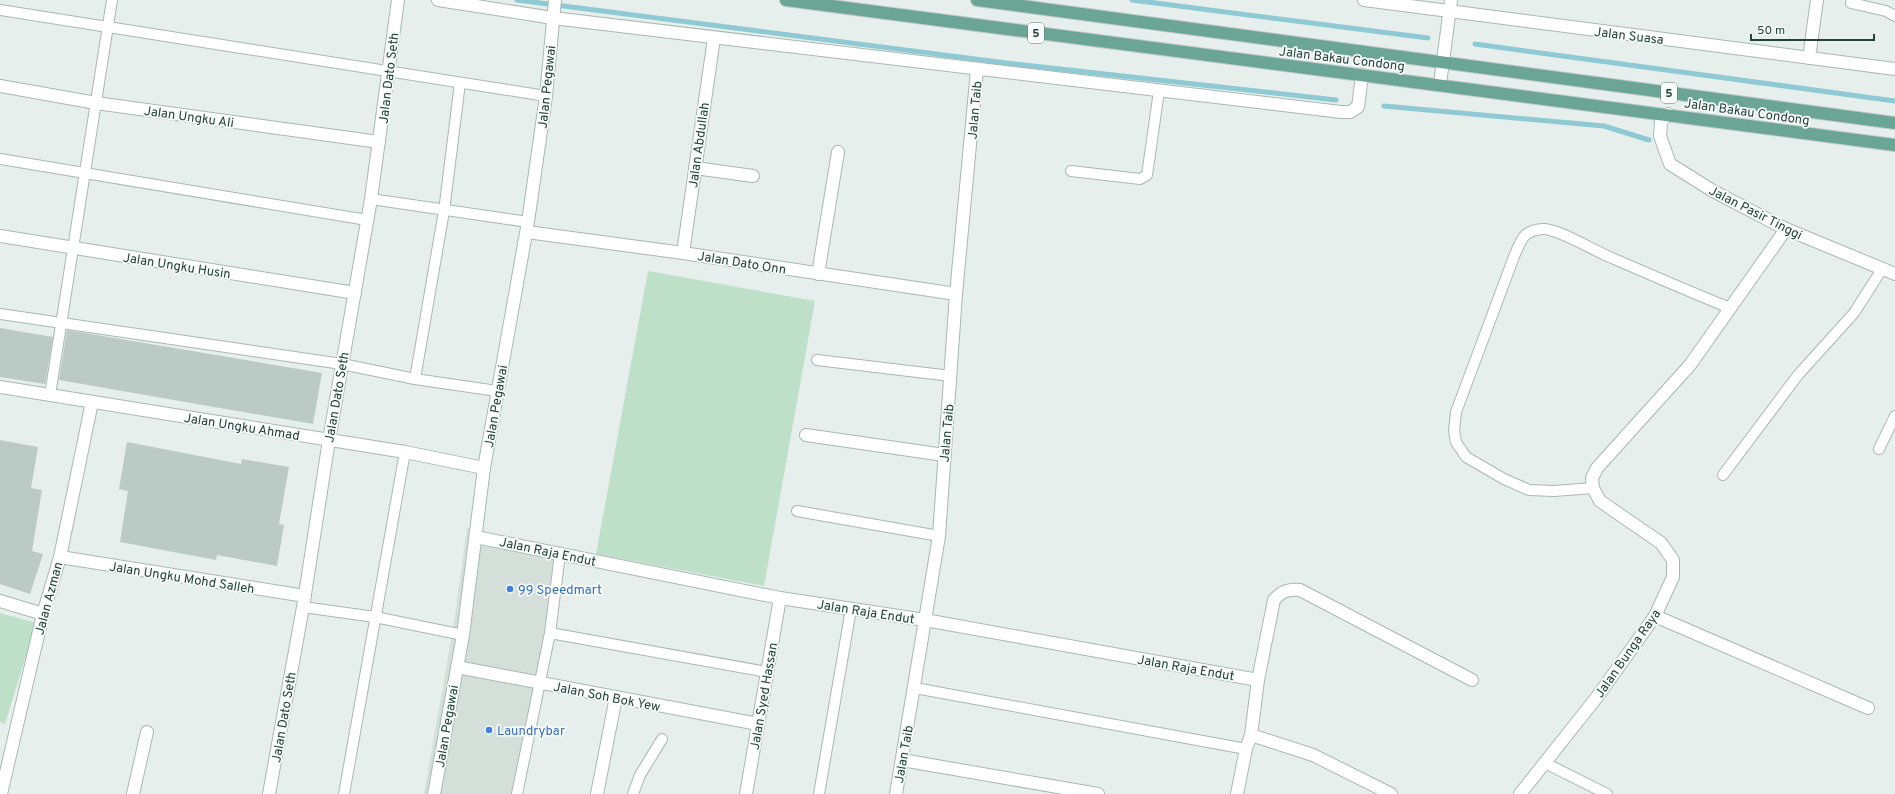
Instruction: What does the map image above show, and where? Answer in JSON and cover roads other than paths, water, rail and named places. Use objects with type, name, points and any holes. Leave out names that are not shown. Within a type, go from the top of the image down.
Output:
[{"type":"main road","name":"Jalan Bakau Condong","points":[[786,0],[1440,84],[1665,118],[1895,145]]},
{"type":"main road","name":"Jalan Bakau Condong","points":[[977,0],[1895,123]]},
{"type":"street","name":"Jalan Dato Seth","points":[[269,794],[304,601],[329,440],[371,199],[398,0]]},
{"type":"street","points":[[438,0],[714,38],[977,70],[1350,112],[1358,107],[1362,75]]},
{"type":"street","name":"Jalan Pegawai","points":[[434,794],[463,635],[484,468],[527,227],[546,96],[554,0]]},
{"type":"street","name":"Jalan Suasa","points":[[1364,0],[1450,6],[1895,69]]},
{"type":"street","points":[[1809,58],[1817,0]]},
{"type":"street","points":[[1440,84],[1450,6]]},
{"type":"street","name":"Jalan Abdullah","points":[[683,253],[714,38]]},
{"type":"street","name":"Jalan Taib","points":[[896,794],[915,688],[939,536],[956,294],[977,70]]},
{"type":"street","name":"Jalan Ungku Ali","points":[[0,86],[96,103],[379,142]]},
{"type":"street","name":"Jalan Pasir Tinggi","points":[[1665,118],[1660,136],[1670,164],[1713,191],[1786,229],[1895,274]]},
{"type":"street","points":[[818,274],[838,152]]},
{"type":"street","points":[[695,168],[753,176]]},
{"type":"street","name":"Jalan Dato Onn","points":[[527,227],[683,253],[956,294]]},
{"type":"street","points":[[1593,488],[1592,478],[1597,468],[1690,365],[1786,229]]},
{"type":"street","name":"Jalan Ungku Husin","points":[[0,236],[354,293]]},
{"type":"street","name":"Jalan Ungku Ahmad","points":[[0,387],[405,452],[484,468]]},
{"type":"street","name":"Jalan Azman","points":[[1,794],[43,614],[60,557],[92,402]]},
{"type":"street","points":[[806,435],[944,455]]},
{"type":"street","name":"Jalan Bunga Raya","points":[[1520,794],[1597,697],[1656,616],[1673,577],[1673,560],[1661,543],[1600,502],[1593,488]]},
{"type":"street","name":"Jalan Raja Endut","points":[[476,537],[780,598],[925,620],[1258,680]]},
{"type":"street","name":"Jalan Ungku Mohd Salleh","points":[[60,557],[304,601]]},
{"type":"street","points":[[1237,794],[1246,749],[1251,735],[1258,680],[1274,600],[1281,593],[1289,589],[1300,590],[1472,680]]},
{"type":"street","name":"Jalan Syed Hassan","points":[[746,794],[780,598]]},
{"type":"street","points":[[0,601],[43,614]]},
{"type":"street","points":[[1656,616],[1868,708]]},
{"type":"street","name":"Jalan Soh Bok Yew","points":[[457,667],[758,724]]},
{"type":"street","points":[[597,794],[616,697]]},
{"type":"street","points":[[133,794],[147,732]]},
{"type":"street","points":[[1251,735],[1313,755],[1391,794]]},
{"type":"street","points":[[902,760],[1052,790],[1098,794]]},
{"type":"lane","points":[[50,395],[112,0]]},
{"type":"lane","points":[[1851,3],[1886,11],[1895,16]]},
{"type":"lane","points":[[0,10],[546,96]]},
{"type":"lane","points":[[415,379],[444,211],[460,83]]},
{"type":"lane","points":[[1071,171],[1140,179],[1147,176],[1159,91]]},
{"type":"lane","points":[[0,159],[367,220]]},
{"type":"lane","points":[[371,199],[527,227]]},
{"type":"lane","points":[[1593,488],[1554,491],[1529,490],[1504,479],[1466,457],[1456,442],[1454,431],[1456,412],[1515,254],[1525,234],[1544,228],[1564,235],[1610,258],[1730,308]]},
{"type":"lane","points":[[1723,475],[1798,374],[1854,313],[1882,269]]},
{"type":"lane","points":[[0,314],[342,364],[415,379],[497,391]]},
{"type":"lane","points":[[817,360],[951,376]]},
{"type":"lane","points":[[1879,449],[1894,420]]},
{"type":"lane","points":[[344,794],[405,452]]},
{"type":"lane","points":[[797,511],[939,536]]},
{"type":"lane","points":[[518,794],[550,633],[560,554]]},
{"type":"lane","points":[[304,601],[463,635]]},
{"type":"lane","points":[[820,794],[851,609]]},
{"type":"lane","points":[[550,633],[767,672]]},
{"type":"lane","points":[[915,688],[1246,749]]},
{"type":"lane","points":[[633,794],[640,775],[662,739]]},
{"type":"lane","points":[[1545,763],[1607,794]]},
{"type":"waterway","points":[[517,0],[1006,63],[1336,100]]},
{"type":"waterway","points":[[1132,0],[1428,38]]},
{"type":"waterway","points":[[1475,44],[1895,101]]},
{"type":"waterway","points":[[1384,106],[1604,126],[1649,140]]},
{"type":"place","name":"99 Speedmart","points":[[510,589]]},
{"type":"place","name":"Laundrybar","points":[[489,730]]}]
